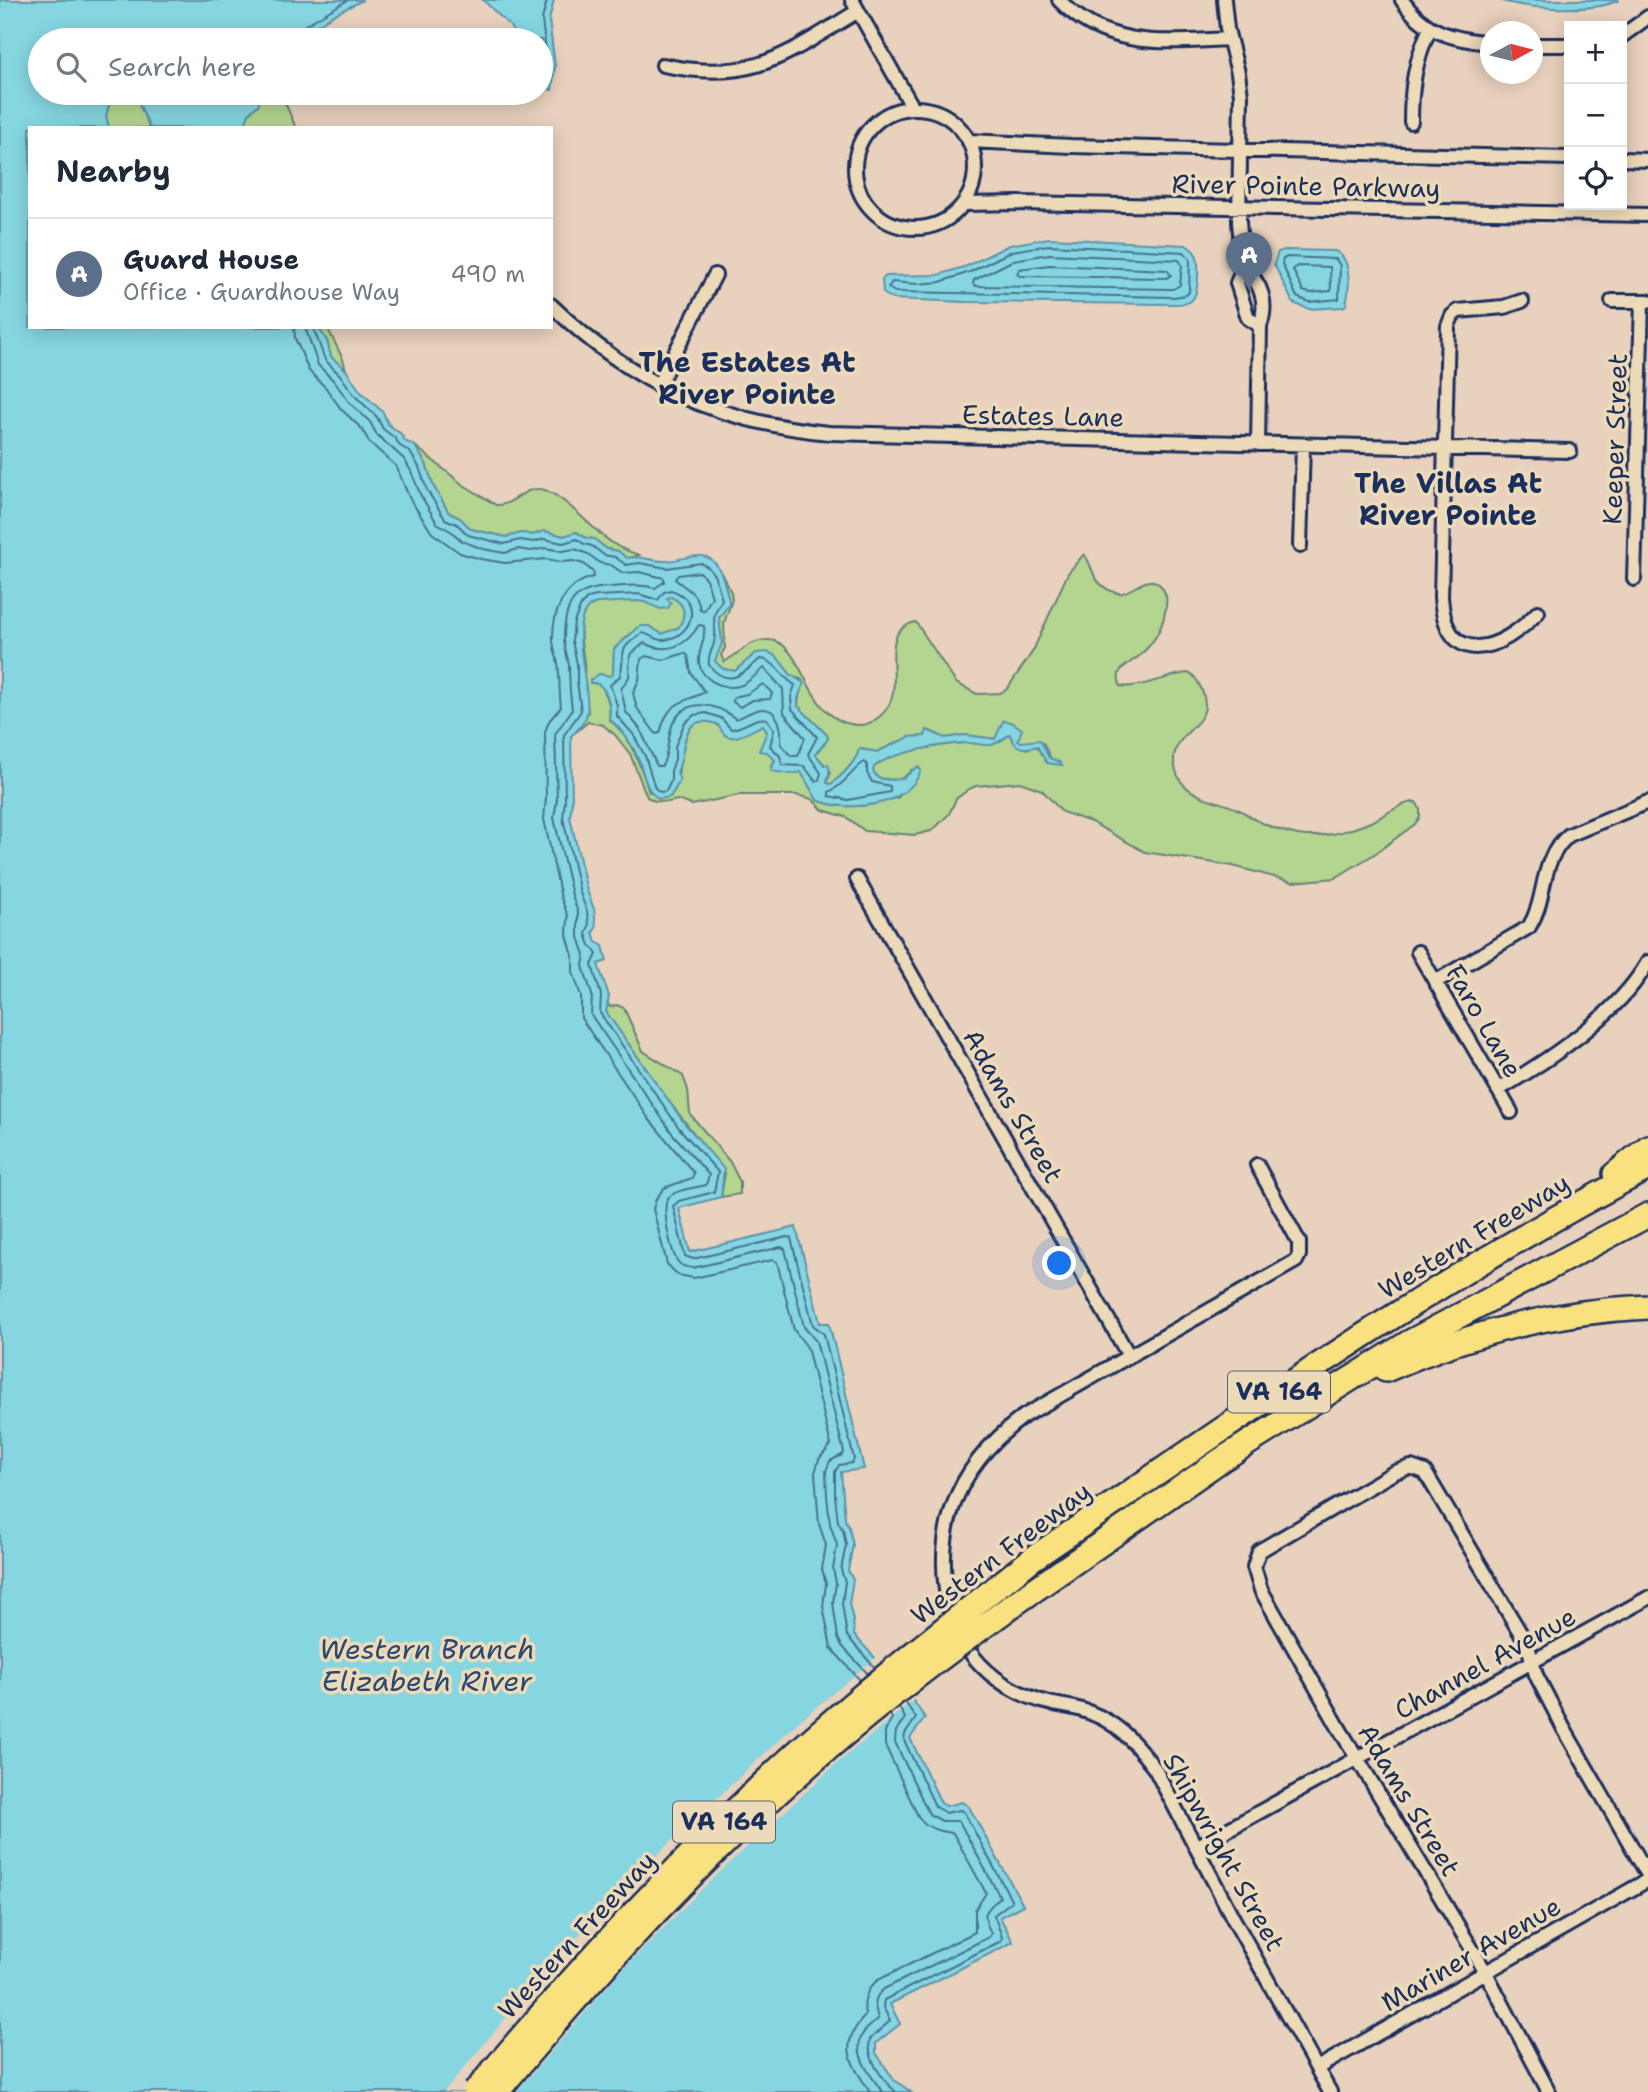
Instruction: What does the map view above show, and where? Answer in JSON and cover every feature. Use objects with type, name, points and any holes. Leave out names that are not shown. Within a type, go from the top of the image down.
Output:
[{"type":"highway","points":[[1574,1208],[1648,1147]]},
{"type":"highway","name":"Western Freeway","points":[[475,2092],[574,1976],[669,1875],[769,1777],[891,1672],[1003,1582],[1066,1536],[1413,1303],[1574,1208],[1648,1168]]},
{"type":"highway","name":"Western Freeway","points":[[497,2092],[542,2037],[640,1928],[724,1844],[893,1695],[1017,1602],[1221,1460],[1408,1343],[1648,1215]]},
{"type":"highway","points":[[1307,1406],[1421,1355],[1500,1327],[1560,1315],[1648,1307]]},
{"type":"street","points":[[1059,0],[1081,18],[1122,38],[1154,41],[1229,39]]},
{"type":"street","points":[[1224,0],[1241,95],[1239,207],[1243,268],[1237,283],[1248,318],[1260,326]]},
{"type":"street","points":[[1402,0],[1410,11],[1430,28],[1459,40],[1480,42]]},
{"type":"street","points":[[663,65],[692,71],[719,72],[765,63],[790,52],[855,5],[913,108]]},
{"type":"street","points":[[1627,32],[1648,17]]},
{"type":"street","points":[[1411,122],[1411,93],[1415,69],[1430,28]]},
{"type":"street","points":[[1543,45],[1564,45]]},
{"type":"street","points":[[925,108],[946,116],[969,141],[975,166],[971,192],[954,215],[942,223],[914,229],[887,222],[865,203],[855,176],[858,148],[864,135],[880,119],[899,110],[925,108]]},
{"type":"street","name":"River Pointe Parkway","points":[[969,141],[1070,146],[1564,158]]},
{"type":"street","points":[[1627,159],[1648,159]]},
{"type":"street","name":"River Pointe Parkway","points":[[964,204],[1648,215]]},
{"type":"street","points":[[1243,268],[1256,277],[1265,311],[1260,326],[1258,444]]},
{"type":"street","points":[[658,386],[715,275]]},
{"type":"street","points":[[1522,301],[1504,307],[1466,310],[1452,316],[1448,326],[1441,597],[1442,615],[1448,630],[1463,642],[1476,647],[1494,645],[1522,629],[1538,612]]},
{"type":"street","points":[[1612,301],[1645,301]]},
{"type":"street","name":"Keeper Street","points":[[1634,579],[1642,551],[1645,301]]},
{"type":"street","name":"Estates Lane","points":[[553,306],[578,331],[616,360],[658,386],[709,408],[766,424],[817,432],[1570,452]]},
{"type":"street","points":[[1300,546],[1303,445]]},
{"type":"street","points":[[1435,982],[1529,927],[1535,916],[1546,869],[1560,843],[1569,835],[1648,802]]},
{"type":"street","name":"Adams Street","points":[[857,879],[1129,1356]]},
{"type":"street","name":"Faro Lane","points":[[1418,952],[1511,1112]]},
{"type":"street","points":[[1498,1090],[1541,1064],[1600,1018],[1638,981],[1648,962]]},
{"type":"street","name":"Shipwright Street","points":[[1257,1165],[1298,1242],[1299,1255],[1290,1264],[1024,1416],[1004,1431],[983,1453],[960,1488],[948,1518],[943,1555],[945,1595],[954,1627],[970,1654],[1001,1682],[1029,1698],[1077,1708],[1099,1716],[1129,1737],[1155,1769],[1330,2092]]},
{"type":"street","name":"Adams Street","points":[[1533,1661],[1528,1646],[1425,1472],[1419,1468],[1401,1469],[1389,1475],[1259,1551],[1254,1567],[1256,1578],[1358,1760],[1485,1971],[1549,2092]]},
{"type":"street","name":"Channel Avenue","points":[[1196,1847],[1648,1598]]},
{"type":"street","points":[[1533,1661],[1536,1675],[1564,1729],[1648,1878]]},
{"type":"street","name":"Mariner Avenue","points":[[1317,2068],[1648,1878]]},
{"type":"green space","points":[[109,105],[139,105],[149,126],[108,126],[106,116]]},
{"type":"green space","points":[[258,105],[286,105],[295,126],[245,126],[249,113]]},
{"type":"green space","points":[[319,329],[328,329],[346,370],[331,357],[327,341]]},
{"type":"green space","points":[[415,446],[462,484],[496,505],[508,503],[534,489],[548,491],[568,504],[606,539],[639,555],[627,559],[618,551],[607,549],[594,539],[586,538],[577,532],[564,536],[544,531],[533,535],[522,533],[506,537],[471,529],[460,518],[449,513]]},
{"type":"green space","points":[[1084,554],[1098,581],[1116,593],[1151,581],[1162,587],[1166,604],[1164,619],[1156,637],[1121,670],[1119,680],[1120,686],[1139,685],[1187,673],[1197,680],[1205,707],[1199,720],[1178,744],[1174,761],[1178,777],[1190,790],[1240,810],[1271,827],[1300,835],[1314,836],[1348,830],[1373,821],[1405,804],[1416,802],[1420,817],[1415,824],[1376,853],[1335,878],[1293,882],[1233,866],[1145,852],[1091,822],[1062,812],[1042,790],[1020,782],[969,789],[956,799],[949,814],[937,826],[931,831],[915,835],[865,831],[846,817],[823,810],[812,799],[796,795],[739,795],[692,805],[677,800],[655,801],[647,797],[630,754],[615,735],[603,725],[588,722],[576,732],[588,712],[580,628],[584,612],[597,603],[624,601],[668,607],[667,598],[671,596],[684,610],[678,628],[662,634],[649,626],[637,628],[614,649],[613,674],[599,674],[591,683],[600,684],[609,705],[609,719],[629,744],[649,792],[675,790],[686,737],[696,722],[705,720],[715,723],[726,736],[741,734],[763,724],[767,732],[766,748],[775,760],[771,767],[801,771],[817,800],[837,805],[868,805],[899,797],[912,769],[901,779],[893,780],[878,778],[873,771],[874,767],[892,757],[917,750],[964,743],[992,744],[1011,734],[1026,749],[1037,746],[1047,763],[1052,761],[1043,743],[1021,742],[1018,740],[1019,736],[1004,721],[996,739],[965,735],[945,738],[928,730],[925,736],[909,737],[877,752],[860,749],[844,773],[831,784],[827,783],[831,772],[815,754],[828,739],[798,706],[802,680],[791,675],[776,656],[756,653],[735,671],[723,669],[714,661],[722,643],[719,618],[729,604],[721,573],[732,600],[724,623],[725,648],[721,655],[724,662],[751,644],[769,640],[783,645],[794,658],[824,708],[839,720],[859,725],[879,717],[889,706],[893,692],[893,649],[896,637],[903,628],[916,622],[956,683],[977,694],[1000,693],[1007,689],[1033,651],[1068,573]]},
{"type":"green space","points":[[607,1002],[610,1007],[617,1005],[624,1008],[643,1051],[683,1076],[688,1090],[690,1114],[730,1162],[740,1182],[740,1194],[721,1197],[725,1173],[671,1104],[606,1012]]},
{"type":"water","name":"Western Branch Elizabeth River","points":[[0,0],[363,0],[313,28],[28,28],[28,105],[109,105],[106,116],[108,126],[28,126],[28,329],[319,329],[327,341],[331,357],[346,370],[360,391],[383,412],[388,424],[401,434],[405,441],[415,446],[449,513],[460,518],[471,529],[506,537],[522,533],[533,535],[544,531],[564,536],[576,532],[594,539],[607,549],[618,551],[627,558],[664,561],[702,556],[714,562],[721,573],[729,600],[719,618],[722,643],[715,661],[723,669],[735,671],[756,653],[768,652],[776,656],[791,675],[804,683],[798,706],[827,735],[828,739],[815,754],[825,766],[828,764],[827,783],[831,784],[844,773],[859,749],[877,752],[909,737],[925,736],[927,730],[945,738],[965,735],[995,739],[1003,721],[1011,722],[1022,729],[1018,740],[1021,742],[1040,740],[1049,758],[1062,765],[1047,763],[1037,746],[1024,748],[1017,745],[1010,734],[991,745],[967,743],[930,748],[892,757],[874,767],[873,771],[878,778],[894,780],[905,777],[918,767],[921,770],[904,792],[876,804],[845,806],[817,800],[801,772],[791,774],[771,771],[775,760],[767,752],[759,751],[767,732],[763,725],[744,734],[728,737],[717,724],[705,722],[696,723],[690,728],[677,772],[680,781],[670,797],[659,799],[648,786],[630,742],[609,718],[607,695],[596,683],[590,683],[590,680],[599,674],[613,674],[614,649],[640,626],[649,626],[662,634],[678,628],[684,610],[680,603],[671,597],[667,598],[671,603],[668,608],[660,609],[637,601],[597,603],[587,609],[582,620],[581,653],[588,703],[585,721],[571,736],[570,817],[587,891],[594,909],[596,928],[593,932],[596,942],[603,946],[607,961],[598,964],[609,996],[606,1012],[685,1124],[724,1169],[721,1197],[679,1208],[690,1252],[796,1227],[820,1323],[829,1323],[864,1469],[841,1472],[845,1520],[853,1545],[848,1570],[853,1580],[849,1604],[854,1635],[911,1697],[925,1718],[910,1738],[941,1803],[946,1806],[962,1802],[969,1807],[1023,1905],[1000,1917],[1013,1942],[890,2004],[900,2024],[876,2043],[876,2053],[894,2080],[911,2092],[0,2092]]},
{"type":"water","points":[[483,0],[554,0],[549,20],[550,28],[510,26]]},
{"type":"water","points":[[1499,0],[1619,0],[1593,7],[1559,8],[1525,6]]},
{"type":"water","points":[[553,51],[555,67],[553,82]]},
{"type":"water","points":[[139,105],[258,105],[249,113],[245,126],[149,126]]},
{"type":"water","points":[[1049,238],[1186,245],[1197,257],[1196,293],[1189,302],[1174,304],[965,302],[893,299],[883,293],[882,279],[886,276],[938,275],[967,266],[1009,245]]},
{"type":"water","points":[[1335,251],[1341,255],[1348,275],[1346,305],[1309,309],[1293,303],[1274,264],[1278,252]]},
{"type":"pier","points":[[878,1656],[916,1698],[836,1764],[706,1885],[619,1973],[516,2092],[444,2092],[579,1935],[665,1847],[797,1723]]},
{"type":"place","name":"Guard House","points":[[1249,290]]},
{"type":"district","name":"The Estates At River Pointe","points":[[747,378]]},
{"type":"district","name":"The Villas At River Pointe","points":[[1448,499]]}]
